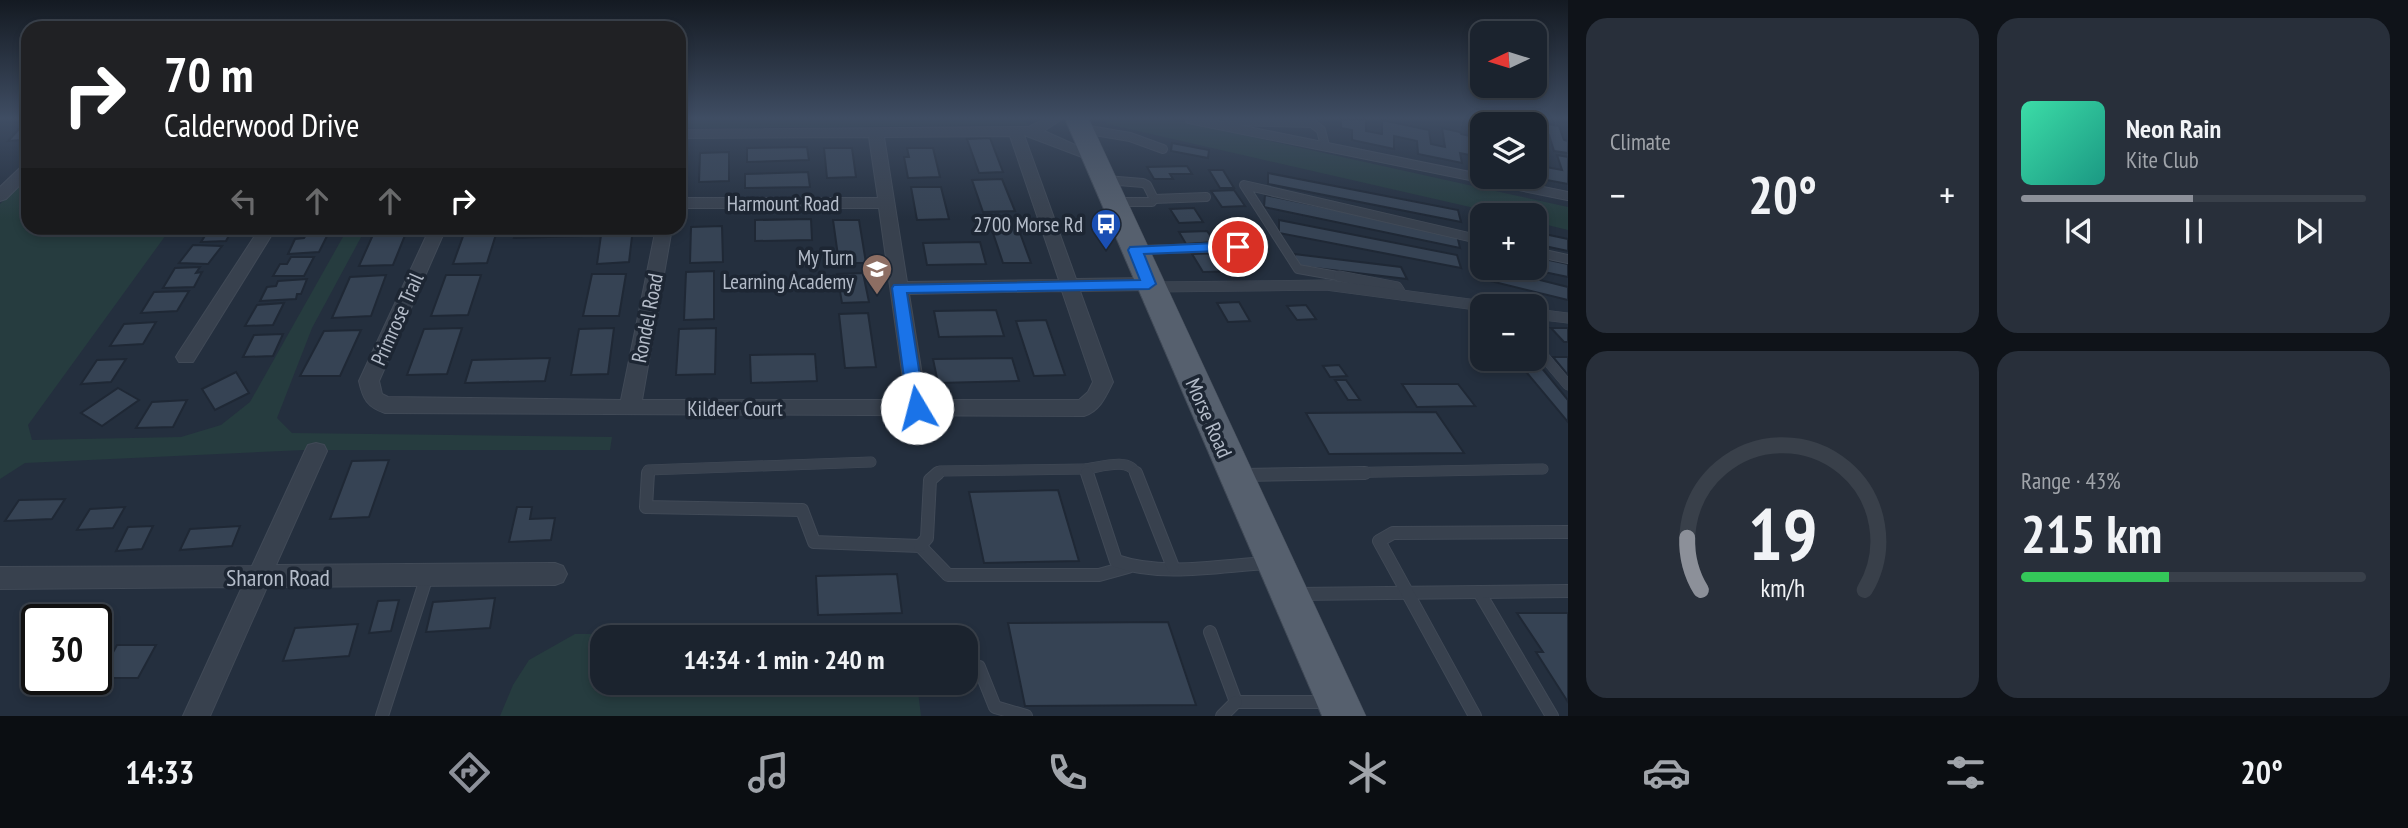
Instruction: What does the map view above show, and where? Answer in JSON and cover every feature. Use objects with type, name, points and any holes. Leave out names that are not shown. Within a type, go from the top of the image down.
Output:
[{"type":"main road","name":"Morse Road","points":[[1095,158],[1340,709]]},
{"type":"street","points":[[879,152],[917,408]]},
{"type":"street","points":[[1030,152],[1070,285]]},
{"type":"street","points":[[0,196],[21,175]]},
{"type":"street","name":"Harmount Road","points":[[686,203],[886,203]]},
{"type":"street","points":[[186,357],[264,235]]},
{"type":"street","name":"Primrose Trail","points":[[386,405],[373,398],[369,382],[435,235]]},
{"type":"street","name":"Rondel Road","points":[[630,408],[663,235]]},
{"type":"street","name":"Kildeer Court","points":[[386,405],[1084,408],[1096,397],[1103,382],[1070,285]]},
{"type":"street","points":[[899,288],[1150,285]]},
{"type":"street","points":[[196,716],[316,451]]},
{"type":"street","name":"Sharon Road","points":[[0,578],[555,574]]},
{"type":"lane","points":[[1356,152],[1568,196]]},
{"type":"lane","points":[[1095,158],[1152,202],[1154,199],[1206,197]]},
{"type":"lane","points":[[1095,158],[1147,185],[1154,199]]},
{"type":"lane","points":[[1402,295],[1397,287],[1297,270],[1244,185],[1470,237]]},
{"type":"lane","points":[[1135,250],[1264,246]]},
{"type":"lane","points":[[1547,255],[1568,259]]},
{"type":"lane","points":[[1150,285],[1307,284],[1470,304]]},
{"type":"lane","points":[[1547,315],[1568,318]]},
{"type":"lane","points":[[1547,360],[1568,384]]},
{"type":"lane","points":[[871,463],[648,470],[646,508],[802,510],[814,542],[920,546],[948,575],[1099,575],[1128,567],[1275,563]]},
{"type":"lane","points":[[920,546],[927,538],[930,480],[940,471],[1086,469],[1127,464],[1134,468],[1173,567]]},
{"type":"lane","points":[[1235,475],[1543,468]]},
{"type":"lane","points":[[1086,469],[1116,561],[1128,567]]},
{"type":"lane","points":[[1475,716],[1379,541],[1393,533],[1568,532]]},
{"type":"lane","points":[[382,716],[427,576]]},
{"type":"lane","points":[[1289,594],[1568,591]]},
{"type":"lane","points":[[1479,592],[1552,716]]},
{"type":"lane","points":[[1210,632],[1236,702]]},
{"type":"lane","points":[[978,667],[995,707],[1026,716]]},
{"type":"lane","points":[[1222,716],[1236,702],[1340,709]]},
{"type":"green space","points":[[1231,152],[1321,152],[1470,185],[1470,189],[1487,189],[1568,207],[1568,230],[1547,225],[1547,203],[1470,203],[1470,207]]},
{"type":"green space","points":[[21,184],[21,235],[166,235],[28,425],[32,440],[181,437],[221,425],[250,402],[344,235],[362,235],[312,328],[277,418],[292,433],[612,437],[610,450],[304,450],[25,463],[0,479],[0,204]]},
{"type":"green space","points":[[575,634],[590,634],[590,695],[918,695],[921,716],[500,716],[513,685],[529,660]]},
{"type":"building","points":[[729,152],[729,181],[699,182],[700,153]]},
{"type":"building","points":[[747,152],[808,152],[809,160],[747,162]]},
{"type":"building","points":[[824,152],[853,152],[856,177],[827,178]]},
{"type":"building","points":[[908,152],[934,152],[940,177],[908,178],[904,157],[909,157]]},
{"type":"building","points":[[972,152],[996,152],[1003,172],[979,173]]},
{"type":"building","points":[[1178,152],[1209,152],[1208,158]]},
{"type":"building","points":[[1418,152],[1470,152],[1470,155],[1460,153],[1462,163]]},
{"type":"building","points":[[1557,155],[1568,157],[1568,184],[1547,180],[1547,167],[1562,170]]},
{"type":"building","points":[[1187,166],[1192,174],[1170,174],[1173,179],[1154,179],[1147,167]]},
{"type":"building","points":[[1209,170],[1223,170],[1234,188],[1220,188]]},
{"type":"building","points":[[808,172],[810,187],[745,188],[745,174]]},
{"type":"building","points":[[1268,173],[1458,210],[1461,222],[1268,184]]},
{"type":"building","points":[[1002,179],[1015,211],[983,212],[972,180]]},
{"type":"building","points":[[911,187],[941,187],[949,219],[917,220]]},
{"type":"building","points":[[1234,190],[1245,206],[1222,207],[1211,191]]},
{"type":"building","points":[[1265,195],[1457,235],[1460,248],[1264,207]]},
{"type":"building","points":[[1194,208],[1203,222],[1179,223],[1170,209]]},
{"type":"building","points":[[811,219],[812,240],[755,241],[755,220]]},
{"type":"building","points":[[833,220],[859,220],[866,263],[839,263]]},
{"type":"building","points":[[1014,220],[1031,263],[1003,263],[989,221]]},
{"type":"building","points":[[1279,220],[1457,255],[1461,268],[1279,233]]},
{"type":"building","points":[[722,226],[723,262],[690,263],[691,227]]},
{"type":"building","points":[[1207,231],[1215,242],[1186,244],[1179,232]]},
{"type":"building","points":[[206,235],[229,235],[226,241],[201,242]]},
{"type":"building","points":[[306,235],[328,235],[319,252],[288,254],[295,239],[304,238]]},
{"type":"building","points":[[373,235],[405,235],[393,265],[359,266]]},
{"type":"building","points":[[463,235],[496,235],[487,263],[453,264]]},
{"type":"building","points":[[515,235],[583,235],[583,236],[514,238]]},
{"type":"building","points":[[601,235],[632,235],[629,262],[597,264]]},
{"type":"building","points":[[1547,235],[1568,239],[1568,251],[1547,247]]},
{"type":"building","points":[[980,242],[986,264],[927,265],[923,243]]},
{"type":"building","points":[[193,245],[222,246],[208,264],[179,263]]},
{"type":"building","points":[[1225,253],[1237,271],[1203,272],[1192,254]]},
{"type":"building","points":[[1294,254],[1401,267],[1407,279],[1298,266]]},
{"type":"building","points":[[291,257],[314,257],[304,276],[273,276],[280,264],[287,264]]},
{"type":"building","points":[[1547,260],[1568,264],[1568,277],[1547,273]]},
{"type":"building","points":[[200,267],[196,273],[202,272],[194,287],[163,288],[175,268]]},
{"type":"building","points":[[714,271],[714,319],[684,320],[686,272]]},
{"type":"building","points":[[863,273],[869,302],[842,303],[837,274]]},
{"type":"building","points":[[592,274],[626,274],[619,316],[583,316]]},
{"type":"building","points":[[386,275],[371,316],[332,318],[350,277]]},
{"type":"building","points":[[446,275],[481,275],[468,315],[431,316]]},
{"type":"building","points":[[307,279],[296,299],[260,301],[267,287],[276,286],[278,281]]},
{"type":"building","points":[[1486,280],[1540,280],[1568,287],[1568,300]]},
{"type":"building","points":[[189,291],[177,311],[141,313],[154,292]]},
{"type":"building","points":[[1239,302],[1250,321],[1228,322],[1217,303]]},
{"type":"building","points":[[284,303],[273,325],[245,326],[257,305]]},
{"type":"building","points":[[1306,305],[1316,319],[1297,320],[1287,306]]},
{"type":"building","points":[[996,310],[1004,336],[939,337],[934,311]]},
{"type":"building","points":[[868,313],[876,367],[845,368],[839,314]]},
{"type":"building","points":[[1046,320],[1065,375],[1034,376],[1016,321]]},
{"type":"building","points":[[156,322],[143,344],[110,346],[124,324]]},
{"type":"building","points":[[462,328],[447,374],[407,375],[424,329]]},
{"type":"building","points":[[614,328],[608,374],[571,375],[579,329]]},
{"type":"building","points":[[716,328],[715,374],[676,375],[679,329]]},
{"type":"building","points":[[1551,328],[1568,328],[1568,342],[1564,342]]},
{"type":"building","points":[[361,330],[340,376],[300,376],[324,331]]},
{"type":"building","points":[[283,334],[273,356],[243,357],[254,335]]},
{"type":"building","points":[[815,354],[817,381],[751,383],[750,355]]},
{"type":"building","points":[[1553,357],[1568,357],[1568,375]]},
{"type":"building","points":[[550,358],[545,381],[465,383],[472,360]]},
{"type":"building","points":[[1012,358],[1019,381],[938,383],[933,359]]},
{"type":"building","points":[[126,359],[111,382],[81,384],[97,360]]},
{"type":"building","points":[[1339,365],[1347,376],[1330,377],[1323,366]]},
{"type":"building","points":[[1526,371],[1544,371],[1568,400],[1568,422]]},
{"type":"building","points":[[236,372],[249,393],[215,410],[202,389]]},
{"type":"building","points":[[1335,380],[1346,380],[1360,400],[1348,400]]},
{"type":"building","points":[[1402,384],[1458,384],[1475,406],[1417,407]]},
{"type":"building","points":[[118,388],[139,400],[102,426],[81,413]]},
{"type":"building","points":[[187,400],[173,427],[136,428],[152,402]]},
{"type":"building","points":[[1436,412],[1464,453],[1329,454],[1306,413]]},
{"type":"building","points":[[389,460],[369,517],[330,519],[352,461]]},
{"type":"building","points":[[1058,490],[1079,561],[984,563],[969,492]]},
{"type":"building","points":[[65,499],[52,519],[5,521],[19,500]]},
{"type":"building","points":[[125,507],[113,528],[77,530],[90,509]]},
{"type":"building","points":[[517,507],[532,507],[530,519],[555,518],[551,540],[509,542]]},
{"type":"building","points":[[153,526],[142,549],[116,551],[128,527]]},
{"type":"building","points":[[240,526],[232,546],[180,550],[190,529]]},
{"type":"building","points":[[897,574],[902,613],[818,615],[816,576]]},
{"type":"building","points":[[495,598],[490,628],[426,632],[433,602]]},
{"type":"building","points":[[399,600],[391,631],[369,633],[378,601]]},
{"type":"building","points":[[1517,613],[1568,613],[1568,702],[1536,652],[1543,652]]},
{"type":"building","points":[[1168,622],[1196,705],[1025,706],[1008,623]]},
{"type":"building","points":[[358,624],[349,656],[283,661],[295,628]]},
{"type":"building","points":[[117,645],[156,645],[138,678],[112,678],[112,654]]},
{"type":"place","name":"2700 Morse Rd","points":[[1106,251]]},
{"type":"place","name":"My Turn Learning Academy","points":[[877,296]]},
{"type":"route","points":[[917,408],[899,288],[1149,284],[1135,250],[1238,247]]}]
